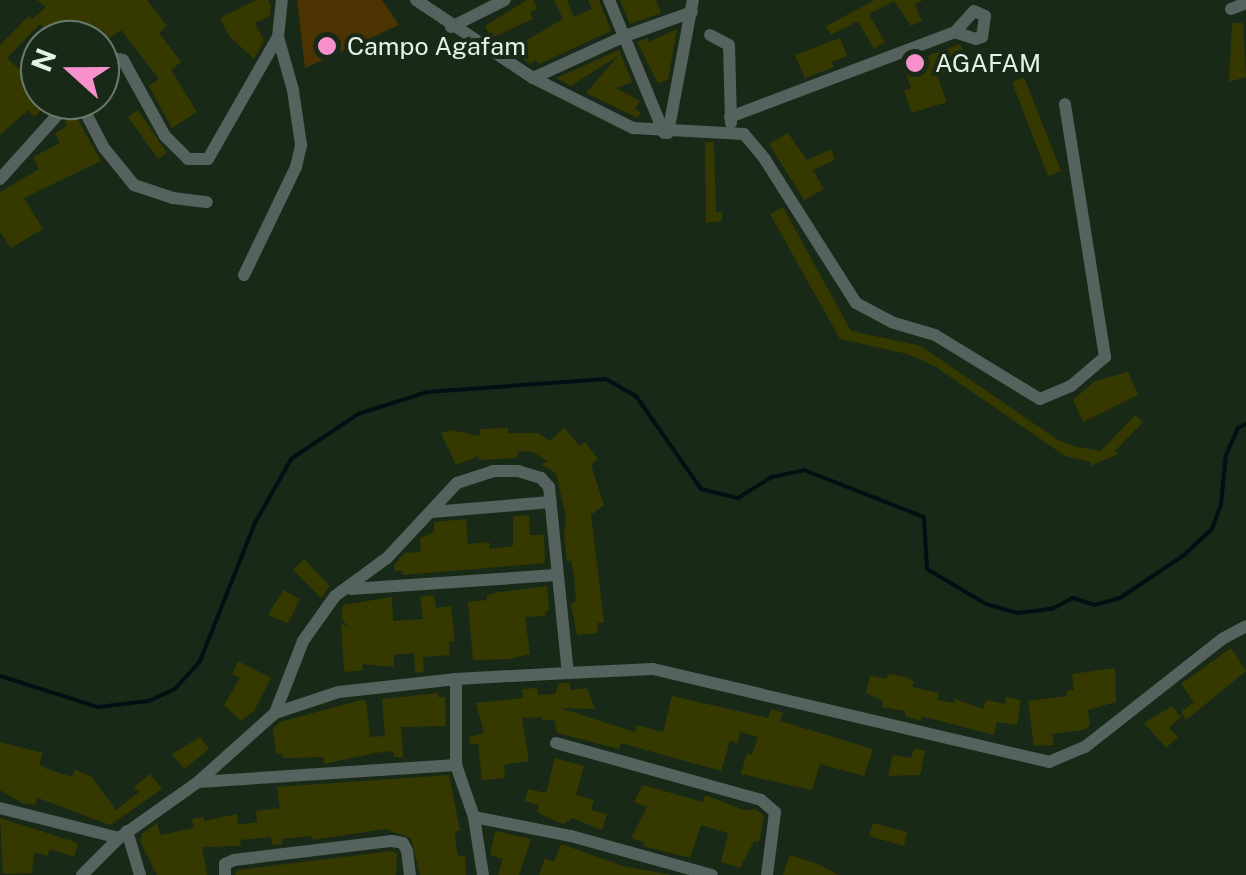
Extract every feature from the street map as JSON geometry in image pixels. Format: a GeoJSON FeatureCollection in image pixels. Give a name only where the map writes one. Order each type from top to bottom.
{"type":"FeatureCollection","features":[{"type":"Feature","properties":{"kind":"street"},"geometry":{"type":"LineString","coordinates":[[120,60],[165,136],[188,160],[208,158],[232,123],[278,37],[282,0]]}},
{"type":"Feature","properties":{"kind":"street"},"geometry":{"type":"LineString","coordinates":[[416,0],[451,28],[534,78],[633,128],[666,133],[730,124],[954,32]]}},
{"type":"Feature","properties":{"kind":"street"},"geometry":{"type":"LineString","coordinates":[[451,28],[506,0]]}},
{"type":"Feature","properties":{"kind":"street"},"geometry":{"type":"LineString","coordinates":[[610,0],[666,133]]}},
{"type":"Feature","properties":{"kind":"street"},"geometry":{"type":"LineString","coordinates":[[1231,8],[1246,3]]}},
{"type":"Feature","properties":{"kind":"street"},"geometry":{"type":"LineString","coordinates":[[534,78],[692,6]]}},
{"type":"Feature","properties":{"kind":"street"},"geometry":{"type":"LineString","coordinates":[[666,133],[692,6]]}},
{"type":"Feature","properties":{"kind":"street"},"geometry":{"type":"LineString","coordinates":[[710,34],[729,44],[730,124]]}},
{"type":"Feature","properties":{"kind":"street"},"geometry":{"type":"LineString","coordinates":[[244,275],[296,167],[300,145],[293,90],[278,37]]}},
{"type":"Feature","properties":{"kind":"street"},"geometry":{"type":"LineString","coordinates":[[730,124],[752,140],[856,303],[891,322],[935,335],[1040,399],[1070,386],[1104,357],[1065,104]]}},
{"type":"Feature","properties":{"kind":"street"},"geometry":{"type":"LineString","coordinates":[[0,180],[53,120]]}},
{"type":"Feature","properties":{"kind":"street"},"geometry":{"type":"LineString","coordinates":[[89,120],[104,148],[134,184],[174,198],[207,202]]}},
{"type":"Feature","properties":{"kind":"street"},"geometry":{"type":"LineString","coordinates":[[275,713],[303,641],[327,605],[432,512],[457,484],[493,471],[541,478],[549,487],[568,673]]}},
{"type":"Feature","properties":{"kind":"street"},"geometry":{"type":"LineString","coordinates":[[432,512],[551,502]]}},
{"type":"Feature","properties":{"kind":"street"},"geometry":{"type":"LineString","coordinates":[[348,589],[556,575]]}},
{"type":"Feature","properties":{"kind":"street"},"geometry":{"type":"LineString","coordinates":[[82,875],[123,835],[198,782],[275,713],[340,692],[456,679],[653,669],[1048,762],[1085,748],[1222,639],[1246,626]]}},
{"type":"Feature","properties":{"kind":"street"},"geometry":{"type":"LineString","coordinates":[[456,679],[456,765],[474,817],[483,875]]}},
{"type":"Feature","properties":{"kind":"street"},"geometry":{"type":"LineString","coordinates":[[556,743],[761,800],[775,812],[767,875]]}},
{"type":"Feature","properties":{"kind":"street"},"geometry":{"type":"LineString","coordinates":[[198,782],[456,765]]}},
{"type":"Feature","properties":{"kind":"street"},"geometry":{"type":"LineString","coordinates":[[0,808],[123,835]]}},
{"type":"Feature","properties":{"kind":"street"},"geometry":{"type":"LineString","coordinates":[[474,817],[571,836],[712,875]]}},
{"type":"Feature","properties":{"kind":"street"},"geometry":{"type":"LineString","coordinates":[[123,835],[140,875]]}},
{"type":"Feature","properties":{"kind":"street"},"geometry":{"type":"LineString","coordinates":[[225,875],[225,864],[234,860],[392,842],[402,843],[407,851],[410,875]]}},
{"type":"Feature","properties":{"kind":"shaded area","name":"Campo Agafam"},"geometry":{"type":"Polygon","coordinates":[[[297,0],[382,0],[399,25],[305,68],[297,0]]]}},
{"type":"Feature","properties":{"kind":"building"},"geometry":{"type":"Polygon","coordinates":[[[37,0],[147,0],[167,26],[159,33],[181,62],[171,70],[197,112],[172,128],[149,86],[159,79],[120,31],[120,20],[25,20],[46,7],[37,0]]]}},
{"type":"Feature","properties":{"kind":"building"},"geometry":{"type":"Polygon","coordinates":[[[256,0],[268,0],[271,7],[270,16],[255,23],[264,41],[254,59],[229,36],[220,18],[256,0]]]}},
{"type":"Feature","properties":{"kind":"building"},"geometry":{"type":"Polygon","coordinates":[[[533,0],[537,9],[530,12],[533,19],[491,38],[485,26],[533,0]]]}},
{"type":"Feature","properties":{"kind":"building"},"geometry":{"type":"Polygon","coordinates":[[[554,0],[567,0],[574,17],[592,9],[588,0],[599,0],[611,31],[539,64],[536,60],[530,64],[510,50],[563,19],[554,0]]]}},
{"type":"Feature","properties":{"kind":"building"},"geometry":{"type":"Polygon","coordinates":[[[620,0],[656,0],[661,13],[630,24],[620,0]]]}},
{"type":"Feature","properties":{"kind":"building"},"geometry":{"type":"Polygon","coordinates":[[[875,0],[923,0],[915,4],[922,21],[911,26],[894,1],[869,14],[885,42],[874,49],[858,21],[831,35],[826,26],[875,0]]]}},
{"type":"Feature","properties":{"kind":"building"},"geometry":{"type":"Polygon","coordinates":[[[1232,23],[1243,23],[1246,77],[1229,82],[1232,23]]]}},
{"type":"Feature","properties":{"kind":"building"},"geometry":{"type":"Polygon","coordinates":[[[20,25],[20,45],[7,58],[20,70],[20,117],[0,135],[0,45],[20,25]]]}},
{"type":"Feature","properties":{"kind":"building"},"geometry":{"type":"Polygon","coordinates":[[[677,29],[668,80],[658,83],[637,42],[648,38],[649,42],[677,29]]]}},
{"type":"Feature","properties":{"kind":"building"},"geometry":{"type":"Polygon","coordinates":[[[840,38],[847,56],[832,62],[834,67],[805,78],[795,55],[840,38]]]}},
{"type":"Feature","properties":{"kind":"building"},"geometry":{"type":"Polygon","coordinates":[[[960,44],[968,61],[937,76],[947,102],[912,113],[904,91],[911,88],[903,65],[960,44]]]}},
{"type":"Feature","properties":{"kind":"building"},"geometry":{"type":"Polygon","coordinates":[[[619,50],[632,82],[616,88],[640,101],[635,109],[641,112],[638,118],[586,93],[618,56],[571,86],[556,78],[619,50]]]}},
{"type":"Feature","properties":{"kind":"building"},"geometry":{"type":"Polygon","coordinates":[[[1024,77],[1061,171],[1048,176],[1012,82],[1024,77]]]}},
{"type":"Feature","properties":{"kind":"building"},"geometry":{"type":"Polygon","coordinates":[[[138,110],[167,153],[158,159],[128,117],[138,110]]]}},
{"type":"Feature","properties":{"kind":"building"},"geometry":{"type":"Polygon","coordinates":[[[78,120],[101,161],[24,198],[43,229],[11,248],[0,232],[0,192],[39,169],[33,157],[60,143],[55,133],[67,126],[65,121],[78,120]]]}},
{"type":"Feature","properties":{"kind":"building"},"geometry":{"type":"Polygon","coordinates":[[[788,133],[807,160],[831,149],[835,160],[813,170],[824,189],[804,200],[769,144],[788,133]]]}},
{"type":"Feature","properties":{"kind":"building"},"geometry":{"type":"Polygon","coordinates":[[[705,142],[714,142],[716,212],[722,212],[722,221],[706,223],[705,142]]]}},
{"type":"Feature","properties":{"kind":"building"},"geometry":{"type":"Polygon","coordinates":[[[783,207],[851,331],[921,346],[1058,440],[1077,447],[1101,451],[1135,415],[1143,422],[1114,452],[1120,453],[1090,466],[1091,462],[1065,456],[936,367],[908,354],[840,339],[770,214],[783,207]]]}},
{"type":"Feature","properties":{"kind":"building"},"geometry":{"type":"Polygon","coordinates":[[[1128,372],[1138,395],[1083,422],[1073,400],[1095,381],[1128,372]]]}},
{"type":"Feature","properties":{"kind":"building"},"geometry":{"type":"Polygon","coordinates":[[[508,428],[508,433],[538,433],[550,441],[564,428],[580,446],[585,442],[598,459],[591,465],[604,505],[591,515],[604,623],[597,623],[598,633],[577,635],[571,605],[576,601],[574,575],[571,561],[567,561],[564,535],[566,517],[556,473],[542,465],[547,461],[533,452],[518,451],[517,458],[479,460],[479,456],[456,465],[441,433],[451,430],[479,436],[481,429],[508,428]]]}},
{"type":"Feature","properties":{"kind":"building"},"geometry":{"type":"Polygon","coordinates":[[[529,515],[530,535],[544,535],[545,563],[403,575],[402,571],[395,571],[394,565],[405,553],[421,552],[420,538],[434,532],[434,522],[466,519],[468,544],[489,542],[490,549],[513,546],[513,516],[529,515]]]}},
{"type":"Feature","properties":{"kind":"building"},"geometry":{"type":"Polygon","coordinates":[[[304,559],[330,586],[321,598],[293,570],[304,559]]]}},
{"type":"Feature","properties":{"kind":"building"},"geometry":{"type":"Polygon","coordinates":[[[547,586],[549,610],[545,616],[525,617],[530,654],[473,660],[468,602],[487,600],[487,595],[500,592],[547,586]]]}},
{"type":"Feature","properties":{"kind":"building"},"geometry":{"type":"Polygon","coordinates":[[[283,590],[300,599],[288,623],[268,615],[283,590]]]}},
{"type":"Feature","properties":{"kind":"building"},"geometry":{"type":"Polygon","coordinates":[[[434,595],[436,608],[451,606],[455,641],[449,642],[450,655],[423,657],[424,672],[415,673],[414,653],[394,655],[394,667],[362,664],[363,670],[344,672],[341,624],[350,628],[341,619],[343,605],[392,597],[393,621],[423,619],[420,597],[434,595]]]}},
{"type":"Feature","properties":{"kind":"building"},"geometry":{"type":"Polygon","coordinates":[[[1231,648],[1246,671],[1186,720],[1181,712],[1194,702],[1181,684],[1231,648]]]}},
{"type":"Feature","properties":{"kind":"building"},"geometry":{"type":"Polygon","coordinates":[[[238,661],[271,678],[254,711],[241,721],[224,705],[240,678],[232,674],[238,661]]]}},
{"type":"Feature","properties":{"kind":"building"},"geometry":{"type":"Polygon","coordinates":[[[1115,668],[1116,702],[1088,710],[1090,725],[1083,730],[1052,734],[1054,745],[1034,746],[1028,701],[1067,696],[1066,691],[1074,690],[1072,674],[1115,668]]]}},
{"type":"Feature","properties":{"kind":"building"},"geometry":{"type":"Polygon","coordinates":[[[888,674],[906,677],[914,682],[912,687],[939,693],[937,700],[954,703],[955,699],[983,709],[986,700],[1005,704],[1006,697],[1021,700],[1017,725],[997,722],[994,735],[921,716],[921,721],[905,716],[905,711],[882,707],[883,701],[866,693],[870,676],[887,679],[888,674]]]}},
{"type":"Feature","properties":{"kind":"building"},"geometry":{"type":"Polygon","coordinates":[[[559,683],[570,683],[570,690],[587,688],[595,709],[560,708],[635,732],[637,725],[663,732],[672,696],[768,718],[771,709],[783,713],[780,721],[873,749],[864,776],[820,764],[812,790],[741,774],[747,753],[752,755],[758,737],[740,732],[737,743],[730,741],[721,771],[621,743],[619,749],[557,733],[554,719],[522,718],[529,761],[504,765],[505,778],[482,780],[478,743],[471,745],[469,737],[484,733],[476,703],[523,698],[522,689],[537,688],[538,695],[555,694],[559,683]]]}},
{"type":"Feature","properties":{"kind":"building"},"geometry":{"type":"Polygon","coordinates":[[[438,693],[438,697],[445,697],[446,726],[401,727],[403,757],[394,757],[393,751],[324,764],[324,757],[283,758],[282,753],[276,754],[273,728],[280,722],[361,700],[366,701],[370,737],[385,736],[382,699],[438,693]]]}},
{"type":"Feature","properties":{"kind":"building"},"geometry":{"type":"Polygon","coordinates":[[[1172,706],[1181,717],[1169,728],[1178,737],[1166,748],[1144,723],[1172,706]]]}},
{"type":"Feature","properties":{"kind":"building"},"geometry":{"type":"Polygon","coordinates":[[[200,737],[209,749],[184,769],[172,754],[200,737]]]}},
{"type":"Feature","properties":{"kind":"building"},"geometry":{"type":"Polygon","coordinates":[[[0,742],[43,753],[39,764],[47,769],[72,777],[75,770],[91,776],[116,810],[139,792],[134,787],[150,774],[162,789],[110,825],[38,798],[35,805],[22,803],[0,790],[0,742]]]}},
{"type":"Feature","properties":{"kind":"building"},"geometry":{"type":"Polygon","coordinates":[[[914,748],[925,751],[920,775],[888,776],[893,755],[911,758],[914,748]]]}},
{"type":"Feature","properties":{"kind":"building"},"geometry":{"type":"Polygon","coordinates":[[[555,758],[584,766],[576,795],[594,800],[591,810],[607,814],[602,830],[572,818],[564,824],[555,821],[537,812],[539,805],[525,801],[528,789],[546,793],[555,758]]]}},
{"type":"Feature","properties":{"kind":"building"},"geometry":{"type":"Polygon","coordinates":[[[449,775],[460,831],[455,831],[456,846],[458,856],[465,856],[466,875],[420,875],[411,838],[385,829],[313,840],[312,836],[282,839],[282,844],[272,845],[271,837],[240,840],[241,846],[202,847],[207,875],[157,875],[140,841],[142,834],[157,823],[160,835],[194,828],[192,819],[204,817],[204,821],[237,814],[238,825],[257,822],[256,811],[280,808],[277,787],[449,775]]]}},
{"type":"Feature","properties":{"kind":"building"},"geometry":{"type":"Polygon","coordinates":[[[643,785],[703,802],[705,795],[744,810],[756,809],[764,816],[759,842],[754,841],[740,868],[721,862],[728,833],[701,825],[690,858],[643,846],[644,842],[631,838],[647,807],[634,802],[643,785]]]}},
{"type":"Feature","properties":{"kind":"building"},"geometry":{"type":"Polygon","coordinates":[[[0,818],[78,843],[74,857],[50,849],[47,856],[34,852],[32,873],[3,874],[0,818]]]}},
{"type":"Feature","properties":{"kind":"building"},"geometry":{"type":"Polygon","coordinates":[[[873,823],[907,832],[904,846],[869,836],[873,823]]]}},
{"type":"Feature","properties":{"kind":"building"},"geometry":{"type":"Polygon","coordinates":[[[495,831],[531,839],[519,875],[498,875],[503,859],[490,855],[495,831]]]}},
{"type":"Feature","properties":{"kind":"building"},"geometry":{"type":"Polygon","coordinates":[[[561,844],[623,866],[672,875],[539,875],[545,858],[554,862],[561,844]]]}},
{"type":"Feature","properties":{"kind":"building"},"geometry":{"type":"Polygon","coordinates":[[[392,851],[397,854],[396,875],[235,875],[237,870],[392,851]]]}},
{"type":"Feature","properties":{"kind":"building"},"geometry":{"type":"Polygon","coordinates":[[[790,855],[818,864],[839,875],[783,875],[790,855]]]}},
{"type":"Feature","properties":{"kind":"waterway"},"geometry":{"type":"LineString","coordinates":[[0,676],[98,707],[149,701],[175,689],[200,661],[255,523],[291,459],[358,414],[427,392],[606,379],[636,396],[701,489],[738,498],[772,477],[804,470],[924,517],[927,569],[986,604],[1018,613],[1052,609],[1073,598],[1094,605],[1120,598],[1184,555],[1212,529],[1221,504],[1226,455],[1238,428],[1246,424]]}},
{"type":"Feature","properties":{"kind":"place","name":"Campo Agafam"},"geometry":{"type":"Point","coordinates":[327,46]}},
{"type":"Feature","properties":{"kind":"place","name":"AGAFAM"},"geometry":{"type":"Point","coordinates":[915,63]}}]}
